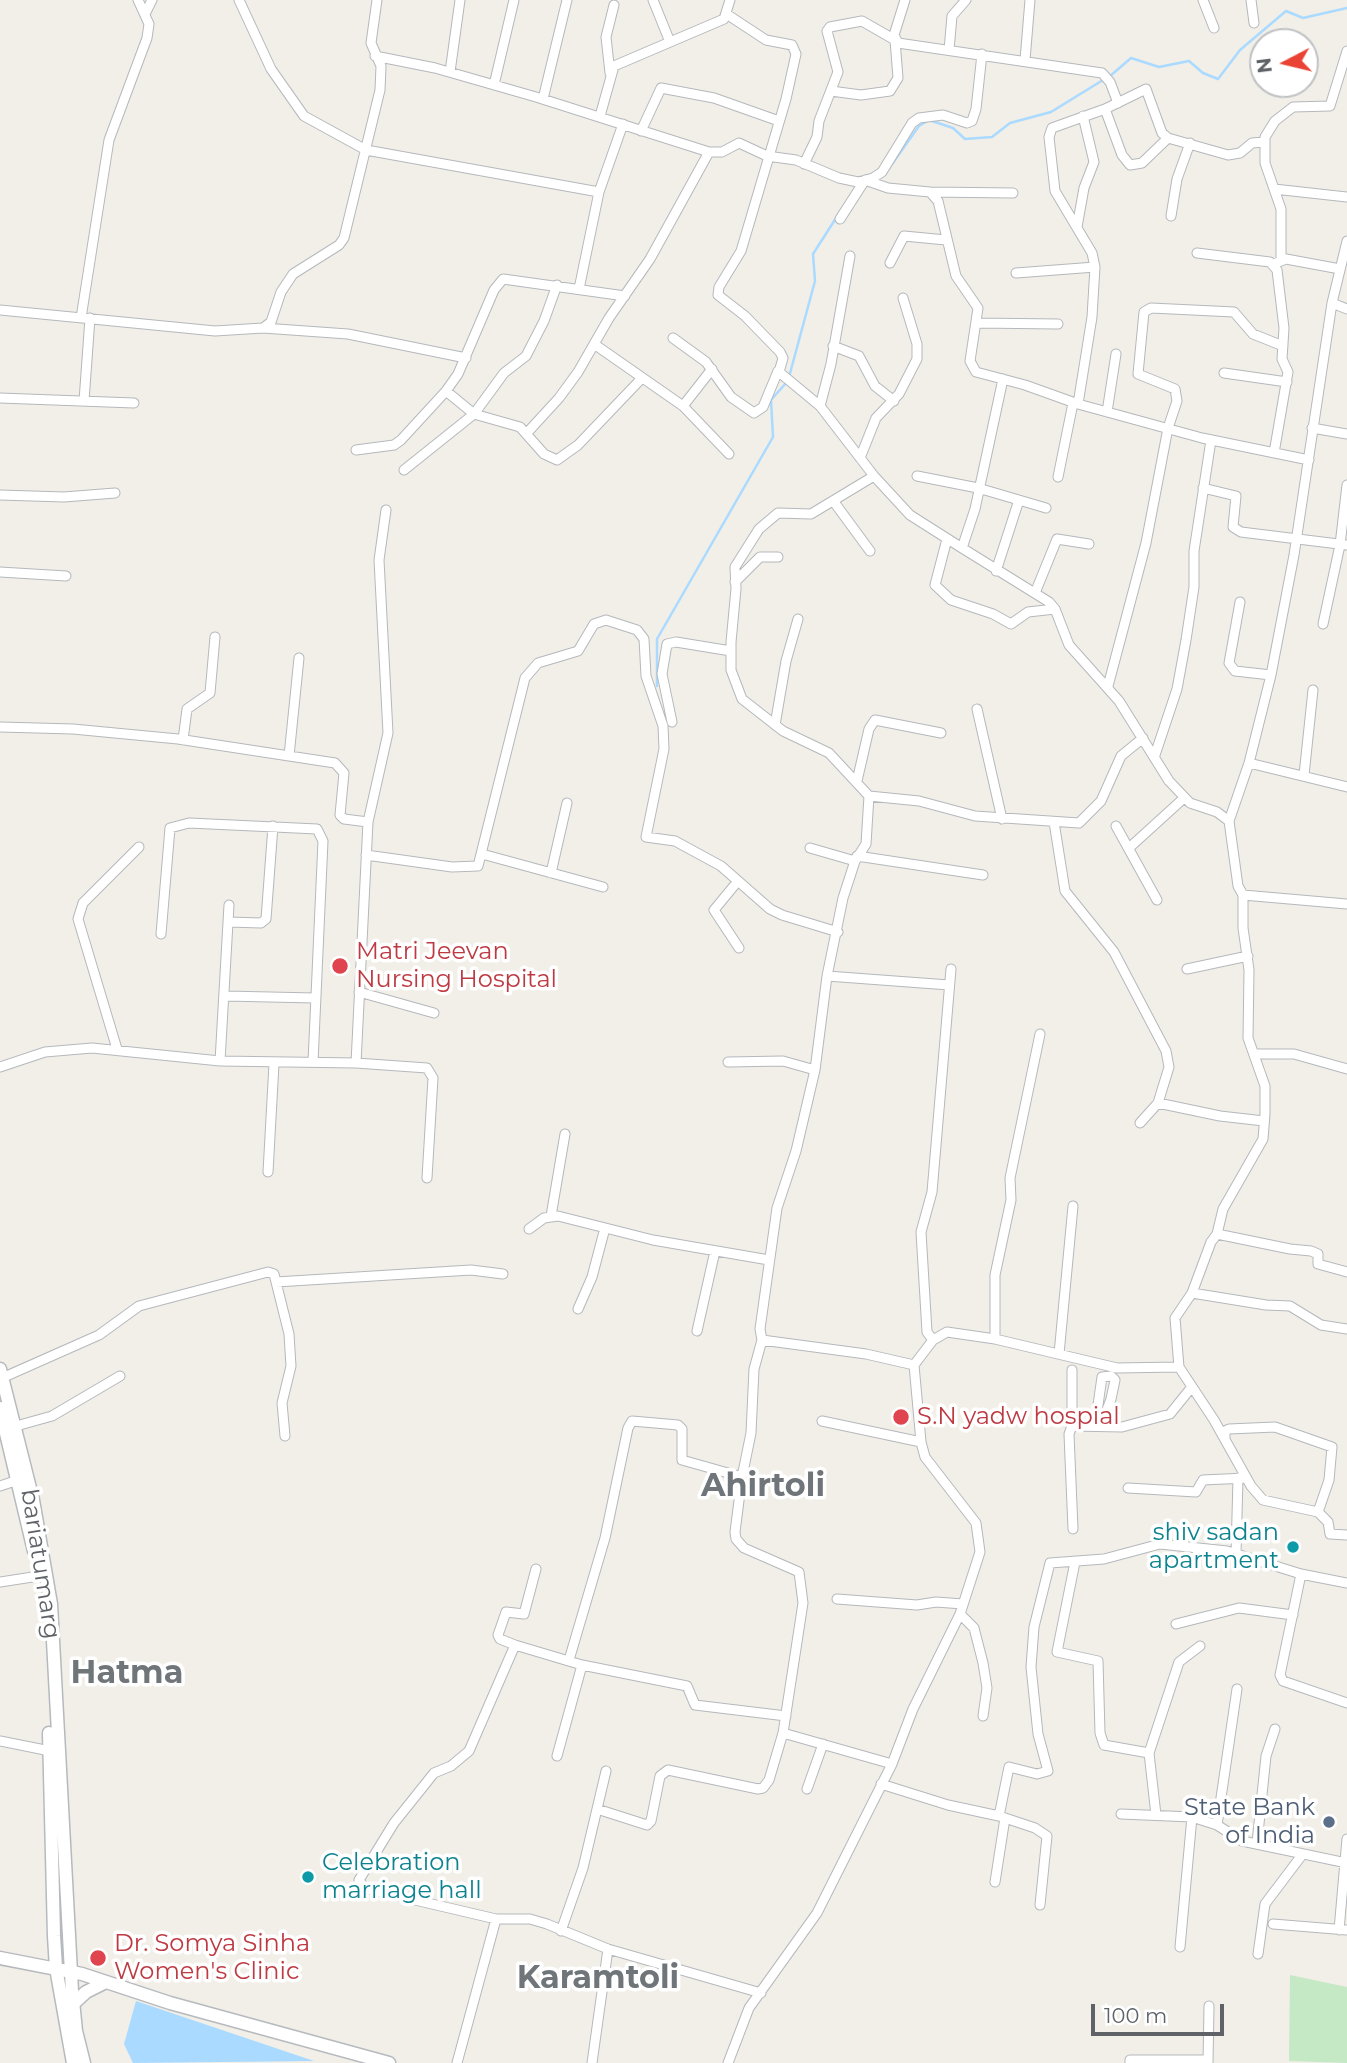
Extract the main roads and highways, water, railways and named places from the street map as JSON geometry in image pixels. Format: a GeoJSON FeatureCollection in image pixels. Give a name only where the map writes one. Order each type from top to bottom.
{"type":"FeatureCollection","features":[{"type":"Feature","properties":{"kind":"main road","name":"bariatumarg"},"geometry":{"type":"LineString","coordinates":[[1,1374],[18,1480],[45,1605],[56,1968],[73,2063]]}},
{"type":"Feature","properties":{"kind":"main road","name":"bariatumarg"},"geometry":{"type":"LineString","coordinates":[[0,1408],[10,1428],[33,1500],[51,1604],[70,1971],[84,2063]]}},
{"type":"Feature","properties":{"kind":"main road"},"geometry":{"type":"LineString","coordinates":[[0,1958],[70,1971],[170,2003],[389,2063]]}},
{"type":"Feature","properties":{"kind":"main road"},"geometry":{"type":"LineString","coordinates":[[73,2004],[86,1992],[106,1982]]}},
{"type":"Feature","properties":{"kind":"water"},"geometry":{"type":"Polygon","coordinates":[[[136,2001],[314,2061],[133,2063],[124,2044],[136,2001]]]}},
{"type":"Feature","properties":{"kind":"waterway"},"geometry":{"type":"LineString","coordinates":[[1109,77],[1131,58],[1159,67],[1189,61],[1203,73],[1218,79],[1240,50],[1286,11],[1303,18],[1347,8]]}},
{"type":"Feature","properties":{"kind":"waterway"},"geometry":{"type":"LineString","coordinates":[[885,174],[919,126],[929,120],[953,128],[965,139],[992,137],[1010,123],[1051,112],[1103,80]]}},
{"type":"Feature","properties":{"kind":"waterway"},"geometry":{"type":"LineString","coordinates":[[789,377],[815,281],[813,254],[845,204]]}},
{"type":"Feature","properties":{"kind":"waterway"},"geometry":{"type":"LineString","coordinates":[[657,686],[657,639],[773,437],[771,400],[786,383]]}},
{"type":"Feature","properties":{"kind":"place","name":"Matri Jeevan Nursing Hospital"},"geometry":{"type":"Point","coordinates":[340,966]}},
{"type":"Feature","properties":{"kind":"place","name":"S.N yadw hospial"},"geometry":{"type":"Point","coordinates":[901,1417]}},
{"type":"Feature","properties":{"kind":"place","name":"shiv sadan apartment"},"geometry":{"type":"Point","coordinates":[1293,1547]}},
{"type":"Feature","properties":{"kind":"place","name":"State Bank of India"},"geometry":{"type":"Point","coordinates":[1329,1822]}},
{"type":"Feature","properties":{"kind":"place","name":"Celebration marriage hall"},"geometry":{"type":"Point","coordinates":[308,1877]}},
{"type":"Feature","properties":{"kind":"place","name":"Dr. Somya Sinha Women's Clinic"},"geometry":{"type":"Point","coordinates":[98,1958]}},
{"type":"Feature","properties":{"kind":"district","name":"Ahirtoli"},"geometry":{"type":"Point","coordinates":[763,1487]}},
{"type":"Feature","properties":{"kind":"district","name":"Hatma"},"geometry":{"type":"Point","coordinates":[127,1674]}},
{"type":"Feature","properties":{"kind":"district","name":"Karamtoli"},"geometry":{"type":"Point","coordinates":[598,1979]}}]}
